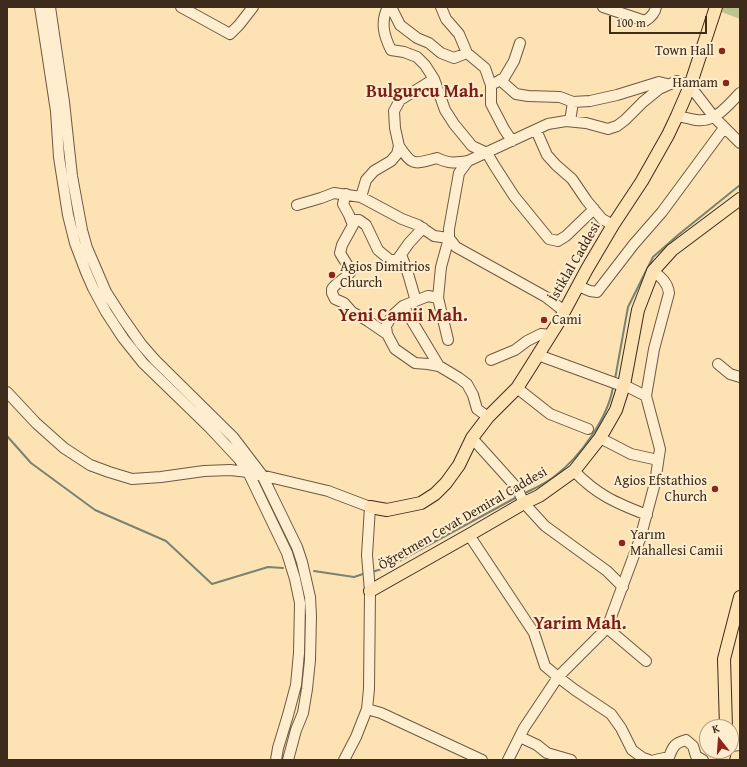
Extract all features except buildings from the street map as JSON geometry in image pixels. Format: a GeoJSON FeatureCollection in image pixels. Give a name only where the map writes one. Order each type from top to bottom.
{"type":"FeatureCollection","features":[{"type":"Feature","properties":{"kind":"main road","name":"İstiklal Caddesi"},"geometry":{"type":"LineString","coordinates":[[370,507],[387,510],[421,503],[435,494],[446,483],[459,465],[472,438],[488,417],[517,388],[550,335],[613,225],[642,181],[678,116],[690,86],[716,7]]}},
{"type":"Feature","properties":{"kind":"main road","name":"Öğretmen Cevat Demiral Caddesi"},"geometry":{"type":"LineString","coordinates":[[370,586],[469,535],[539,496],[574,471],[600,438],[616,410],[619,384],[638,310],[653,271],[672,250],[740,199]]}},
{"type":"Feature","properties":{"kind":"main road"},"geometry":{"type":"LineString","coordinates":[[726,719],[724,659],[740,597]]}},
{"type":"Feature","properties":{"kind":"street"},"geometry":{"type":"LineString","coordinates":[[40,7],[56,111],[60,157],[70,229],[88,277],[106,312],[123,338],[144,363],[239,458],[248,472],[287,553],[300,603],[299,653],[296,685],[276,760]]}},
{"type":"Feature","properties":{"kind":"street"},"geometry":{"type":"LineString","coordinates":[[50,7],[63,95],[72,176],[82,230],[87,248],[106,292],[141,344],[155,360],[233,437],[262,475],[297,547],[302,562],[310,597],[310,660],[303,713],[288,760]]}},
{"type":"Feature","properties":{"kind":"street"},"geometry":{"type":"LineString","coordinates":[[181,7],[230,34],[253,7]]}},
{"type":"Feature","properties":{"kind":"street"},"geometry":{"type":"LineString","coordinates":[[467,54],[454,58],[441,53],[429,43],[417,38],[400,25],[390,7],[384,13],[383,26],[385,39],[391,50],[404,52],[417,57],[426,65],[434,79],[445,110],[454,124],[472,146],[487,153],[514,196],[549,240],[558,241],[562,239],[594,209]]}},
{"type":"Feature","properties":{"kind":"street"},"geometry":{"type":"LineString","coordinates":[[441,7],[446,19],[459,34],[467,54],[485,68],[491,85],[491,104],[512,141]]}},
{"type":"Feature","properties":{"kind":"street"},"geometry":{"type":"LineString","coordinates":[[603,7],[645,20],[650,18],[656,7]]}},
{"type":"Feature","properties":{"kind":"street"},"geometry":{"type":"LineString","coordinates":[[491,85],[504,78],[514,61],[520,43]]}},
{"type":"Feature","properties":{"kind":"street"},"geometry":{"type":"LineString","coordinates":[[434,79],[400,100],[394,111],[395,128],[399,146],[408,159],[415,163],[437,158],[444,162],[455,163],[468,161],[548,124],[570,121],[608,129],[617,126],[625,120],[659,88],[677,81],[690,86],[714,117],[740,143]]}},
{"type":"Feature","properties":{"kind":"street"},"geometry":{"type":"LineString","coordinates":[[500,80],[516,94],[560,97],[573,102],[590,101],[617,95],[659,82],[669,84]]}},
{"type":"Feature","properties":{"kind":"street"},"geometry":{"type":"LineString","coordinates":[[678,116],[697,120],[705,120],[714,117],[740,93]]}},
{"type":"Feature","properties":{"kind":"street"},"geometry":{"type":"LineString","coordinates":[[570,121],[573,102]]}},
{"type":"Feature","properties":{"kind":"street"},"geometry":{"type":"LineString","coordinates":[[578,286],[597,292],[634,244],[662,212],[724,128]]}},
{"type":"Feature","properties":{"kind":"street"},"geometry":{"type":"LineString","coordinates":[[536,130],[547,154],[572,180],[602,219],[613,225]]}},
{"type":"Feature","properties":{"kind":"street"},"geometry":{"type":"LineString","coordinates":[[361,197],[366,180],[374,171],[391,160],[397,154],[399,146]]}},
{"type":"Feature","properties":{"kind":"street"},"geometry":{"type":"LineString","coordinates":[[448,340],[438,298],[440,267],[449,238],[449,229],[460,173],[468,161]]}},
{"type":"Feature","properties":{"kind":"street"},"geometry":{"type":"LineString","coordinates":[[297,205],[334,193],[361,197],[402,219],[418,225],[434,236],[449,238],[456,247],[546,297],[564,311]]}},
{"type":"Feature","properties":{"kind":"street"},"geometry":{"type":"LineString","coordinates":[[346,194],[343,204],[352,220],[353,225],[342,245],[340,253],[351,271],[347,277],[336,284],[332,289],[332,292],[335,299],[344,304],[352,312],[387,334]]}},
{"type":"Feature","properties":{"kind":"street"},"geometry":{"type":"LineString","coordinates":[[352,220],[359,220],[366,225],[378,250],[390,260],[397,260],[409,243],[423,228]]}},
{"type":"Feature","properties":{"kind":"street"},"geometry":{"type":"LineString","coordinates":[[401,254],[407,268],[416,301]]}},
{"type":"Feature","properties":{"kind":"street"},"geometry":{"type":"LineString","coordinates":[[508,760],[524,728],[558,677],[607,628],[640,540],[655,483],[660,449],[646,396],[654,349],[669,294],[665,281],[653,271]]}},
{"type":"Feature","properties":{"kind":"street"},"geometry":{"type":"LineString","coordinates":[[438,298],[428,296],[403,306],[392,316],[386,326],[387,334],[395,350],[415,363],[439,366],[468,384],[477,409],[488,417]]}},
{"type":"Feature","properties":{"kind":"street"},"geometry":{"type":"LineString","coordinates":[[403,306],[439,366]]}},
{"type":"Feature","properties":{"kind":"street"},"geometry":{"type":"LineString","coordinates":[[491,360],[515,350],[540,334],[550,335]]}},
{"type":"Feature","properties":{"kind":"street"},"geometry":{"type":"LineString","coordinates":[[538,355],[619,384],[646,396]]}},
{"type":"Feature","properties":{"kind":"street"},"geometry":{"type":"LineString","coordinates":[[718,364],[730,374],[740,377]]}},
{"type":"Feature","properties":{"kind":"street"},"geometry":{"type":"LineString","coordinates":[[517,388],[550,414],[588,429]]}},
{"type":"Feature","properties":{"kind":"street"},"geometry":{"type":"LineString","coordinates":[[7,392],[36,423],[64,448],[90,465],[109,472],[132,479],[161,477],[204,471],[230,470],[248,472],[328,492],[370,507],[366,555],[370,586],[369,689],[367,709],[356,737],[344,760]]}},
{"type":"Feature","properties":{"kind":"street"},"geometry":{"type":"LineString","coordinates":[[472,438],[517,488],[524,504],[545,526],[607,571],[623,587]]}},
{"type":"Feature","properties":{"kind":"street"},"geometry":{"type":"LineString","coordinates":[[600,438],[631,454],[658,460]]}},
{"type":"Feature","properties":{"kind":"street"},"geometry":{"type":"LineString","coordinates":[[574,471],[592,488],[608,498],[647,515]]}},
{"type":"Feature","properties":{"kind":"street"},"geometry":{"type":"LineString","coordinates":[[469,535],[534,633],[545,666],[575,690],[611,714],[621,728],[632,750],[643,758],[649,760],[669,756],[673,747],[686,740],[693,746],[696,756],[703,760]]}},
{"type":"Feature","properties":{"kind":"street"},"geometry":{"type":"LineString","coordinates":[[607,628],[646,661]]}},
{"type":"Feature","properties":{"kind":"street"},"geometry":{"type":"LineString","coordinates":[[367,709],[381,713],[482,760]]}},
{"type":"Feature","properties":{"kind":"street"},"geometry":{"type":"LineString","coordinates":[[520,737],[537,745],[547,753],[571,760]]}},
{"type":"Feature","properties":{"kind":"green space"},"geometry":{"type":"Polygon","coordinates":[[[720,7],[740,7],[740,19],[719,11],[720,7]]]}},
{"type":"Feature","properties":{"kind":"waterway"},"geometry":{"type":"LineString","coordinates":[[615,379],[628,307],[653,257],[740,185]]}},
{"type":"Feature","properties":{"kind":"waterway"},"geometry":{"type":"LineString","coordinates":[[523,494],[552,479],[583,448],[599,424],[610,399],[613,387]]}},
{"type":"Feature","properties":{"kind":"waterway"},"geometry":{"type":"LineString","coordinates":[[7,436],[31,463],[95,510],[166,541],[212,584],[268,567],[283,568]]}},
{"type":"Feature","properties":{"kind":"waterway"},"geometry":{"type":"LineString","coordinates":[[372,572],[388,567],[517,497]]}},
{"type":"Feature","properties":{"kind":"waterway"},"geometry":{"type":"LineString","coordinates":[[314,571],[354,577],[366,573]]}},
{"type":"Feature","properties":{"kind":"place","name":"Town Hall"},"geometry":{"type":"Point","coordinates":[722,51]}},
{"type":"Feature","properties":{"kind":"place","name":"Hamam"},"geometry":{"type":"Point","coordinates":[726,83]}},
{"type":"Feature","properties":{"kind":"place","name":"Agios Dimitrios Church"},"geometry":{"type":"Point","coordinates":[332,275]}},
{"type":"Feature","properties":{"kind":"place","name":"Cami"},"geometry":{"type":"Point","coordinates":[544,320]}},
{"type":"Feature","properties":{"kind":"place","name":"Agios Efstathios Church"},"geometry":{"type":"Point","coordinates":[715,489]}},
{"type":"Feature","properties":{"kind":"place","name":"Yarım Mahallesi Camii"},"geometry":{"type":"Point","coordinates":[622,543]}},
{"type":"Feature","properties":{"kind":"district","name":"Bulgurcu Mah."},"geometry":{"type":"Point","coordinates":[425,92]}},
{"type":"Feature","properties":{"kind":"district","name":"Yeni Camii Mah."},"geometry":{"type":"Point","coordinates":[403,316]}},
{"type":"Feature","properties":{"kind":"district","name":"Yarim Mah."},"geometry":{"type":"Point","coordinates":[580,624]}}]}
